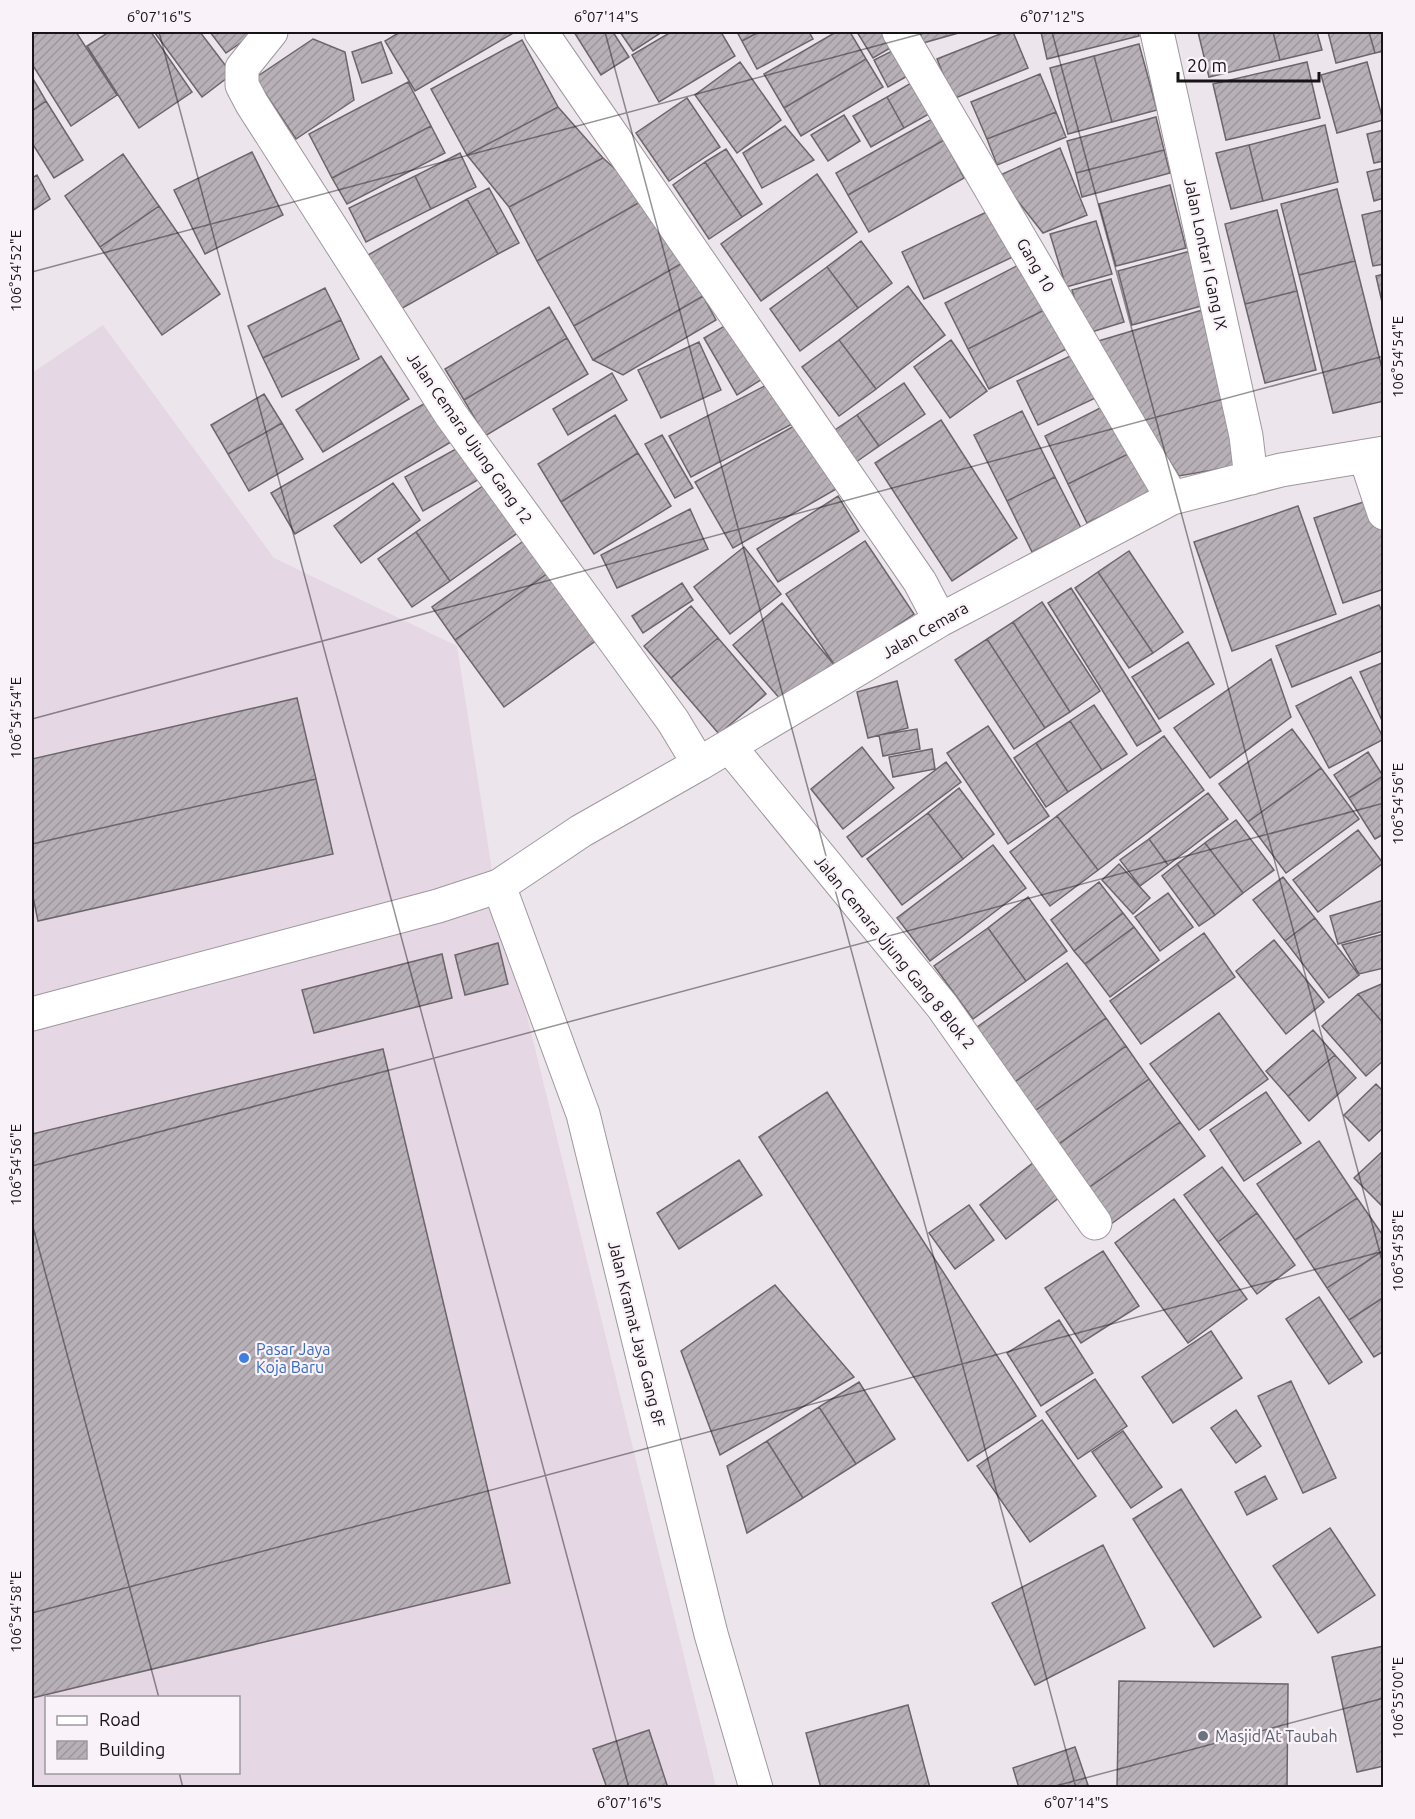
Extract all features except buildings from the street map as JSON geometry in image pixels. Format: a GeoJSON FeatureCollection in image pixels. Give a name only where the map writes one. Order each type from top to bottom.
{"type":"FeatureCollection","features":[{"type":"Feature","properties":{"kind":"street","name":"Jalan Cemara Ujung Gang 12"},"geometry":{"type":"LineString","coordinates":[[271,32],[242,69],[242,85],[252,104],[451,415],[673,721],[699,764]]}},
{"type":"Feature","properties":{"kind":"street"},"geometry":{"type":"LineString","coordinates":[[541,32],[920,582],[940,620]]}},
{"type":"Feature","properties":{"kind":"street","name":"Gang 10"},"geometry":{"type":"LineString","coordinates":[[899,32],[1172,498]]}},
{"type":"Feature","properties":{"kind":"street","name":"Jalan Lontar I Gang IX"},"geometry":{"type":"LineString","coordinates":[[1157,32],[1246,436],[1251,478]]}},
{"type":"Feature","properties":{"kind":"street"},"geometry":{"type":"LineString","coordinates":[[1374,455],[1383,513]]}},
{"type":"Feature","properties":{"kind":"street","name":"Jalan Cemara"},"geometry":{"type":"LineString","coordinates":[[32,1014],[438,906],[499,886],[581,831],[699,764],[940,620],[1172,498],[1281,470],[1374,455]]}},
{"type":"Feature","properties":{"kind":"street","name":"Jalan Cemara Ujung Gang 8 Blok 2"},"geometry":{"type":"LineString","coordinates":[[729,746],[942,1006],[1095,1223]]}},
{"type":"Feature","properties":{"kind":"street","name":"Jalan Kramat Jaya Gang 8F"},"geometry":{"type":"LineString","coordinates":[[499,886],[582,1114],[711,1634],[756,1788]]}},
{"type":"Feature","properties":{"kind":"shaded area"},"geometry":{"type":"Polygon","coordinates":[[[103,325],[274,558],[457,646],[493,877],[716,1787],[32,1788],[32,373],[103,325]]]}},
{"type":"Feature","properties":{"kind":"place","name":"Pasar Jaya Koja Baru"},"geometry":{"type":"Point","coordinates":[244,1358]}},
{"type":"Feature","properties":{"kind":"place","name":"Masjid At Taubah"},"geometry":{"type":"Point","coordinates":[1203,1736]}}]}
